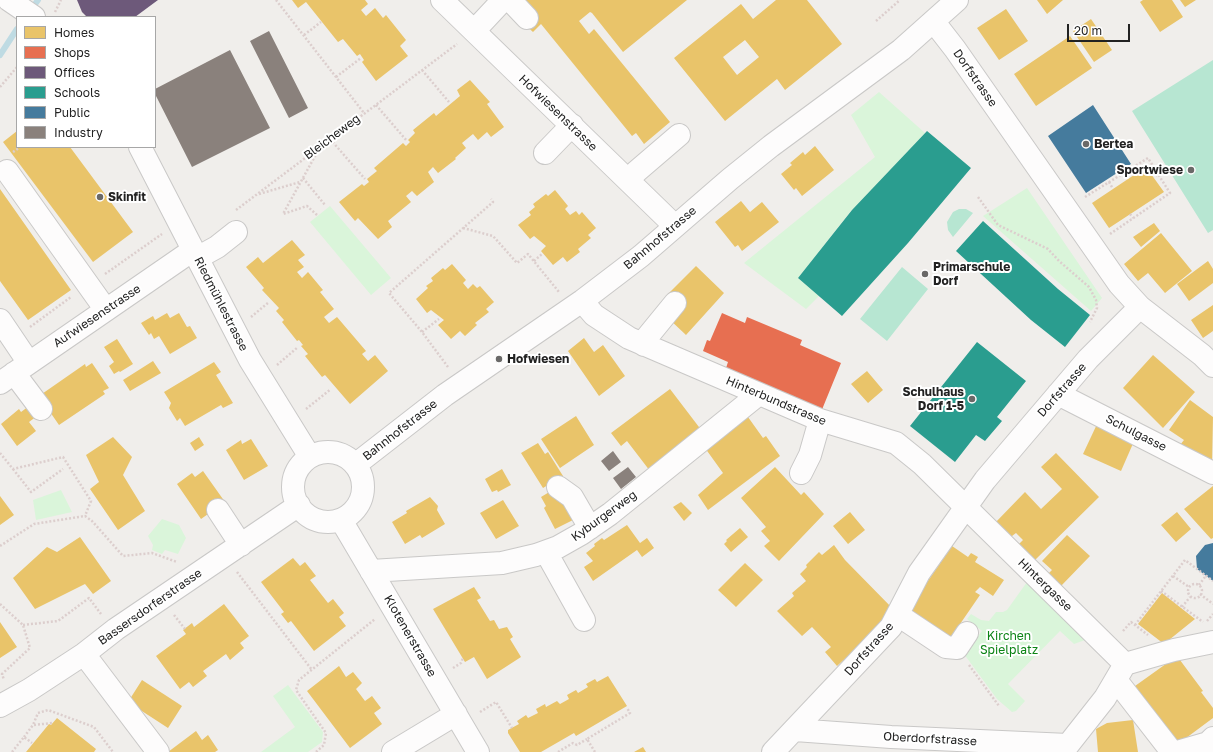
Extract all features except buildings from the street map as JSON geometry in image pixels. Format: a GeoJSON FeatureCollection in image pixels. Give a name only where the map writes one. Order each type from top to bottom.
{"type":"FeatureCollection","features":[{"type":"Feature","properties":{"kind":"street","name":"Hofwiesenstrasse"},"geometry":{"type":"LineString","coordinates":[[442,0],[675,226]]}},
{"type":"Feature","properties":{"kind":"street"},"geometry":{"type":"LineString","coordinates":[[474,31],[503,0]]}},
{"type":"Feature","properties":{"kind":"street"},"geometry":{"type":"LineString","coordinates":[[510,0],[527,18]]}},
{"type":"Feature","properties":{"kind":"street","name":"Bahnhofstrasse"},"geometry":{"type":"LineString","coordinates":[[355,465],[572,298],[641,256],[771,146],[894,55],[934,22],[957,0]]}},
{"type":"Feature","properties":{"kind":"street","name":"Dorfstrasse"},"geometry":{"type":"LineString","coordinates":[[773,752],[891,627],[919,573],[965,506],[1088,359],[1140,307],[1108,270],[955,49],[934,22]]}},
{"type":"Feature","properties":{"kind":"street"},"geometry":{"type":"LineString","coordinates":[[545,153],[572,126]]}},
{"type":"Feature","properties":{"kind":"street"},"geometry":{"type":"LineString","coordinates":[[628,180],[679,135]]}},
{"type":"Feature","properties":{"kind":"street","name":"Riedmühlestrasse"},"geometry":{"type":"LineString","coordinates":[[141,148],[250,360],[310,457]]}},
{"type":"Feature","properties":{"kind":"street"},"geometry":{"type":"LineString","coordinates":[[7,171],[106,310]]}},
{"type":"Feature","properties":{"kind":"street","name":"Aufwiesenstrasse"},"geometry":{"type":"LineString","coordinates":[[14,373],[106,310],[195,254],[217,247],[234,222]]}},
{"type":"Feature","properties":{"kind":"street","name":"Hinterbundstrasse"},"geometry":{"type":"LineString","coordinates":[[572,298],[594,315],[629,338],[644,345],[820,420],[896,443],[922,464],[965,506]]}},
{"type":"Feature","properties":{"kind":"street"},"geometry":{"type":"LineString","coordinates":[[644,345],[648,336],[675,303]]}},
{"type":"Feature","properties":{"kind":"street"},"geometry":{"type":"LineString","coordinates":[[1140,307],[1202,355],[1213,366]]}},
{"type":"Feature","properties":{"kind":"street"},"geometry":{"type":"LineString","coordinates":[[0,320],[14,373],[41,409]]}},
{"type":"Feature","properties":{"kind":"street","name":"Kyburgerweg"},"geometry":{"type":"LineString","coordinates":[[371,570],[486,565],[514,561],[546,552],[590,528],[759,394]]}},
{"type":"Feature","properties":{"kind":"street","name":"Schulgasse"},"geometry":{"type":"LineString","coordinates":[[1058,394],[1213,473]]}},
{"type":"Feature","properties":{"kind":"street"},"geometry":{"type":"LineString","coordinates":[[801,473],[810,455],[820,420]]}},
{"type":"Feature","properties":{"kind":"street"},"geometry":{"type":"LineString","coordinates":[[330,452],[348,458],[355,465],[361,474],[363,485],[362,496],[358,506],[350,514],[341,520],[329,522],[317,520],[307,514],[299,506],[294,495],[293,484],[296,474],[302,464],[310,457],[320,453],[330,452]]}},
{"type":"Feature","properties":{"kind":"street"},"geometry":{"type":"LineString","coordinates":[[558,487],[572,496],[590,528]]}},
{"type":"Feature","properties":{"kind":"street","name":"Bassersdorferstrasse"},"geometry":{"type":"LineString","coordinates":[[3,696],[29,690],[84,654],[116,629],[299,506]]}},
{"type":"Feature","properties":{"kind":"street","name":"Hintergasse"},"geometry":{"type":"LineString","coordinates":[[965,506],[1120,672],[1170,750]]}},
{"type":"Feature","properties":{"kind":"street"},"geometry":{"type":"LineString","coordinates":[[218,510],[241,545]]}},
{"type":"Feature","properties":{"kind":"street","name":"Klotenerstrasse"},"geometry":{"type":"LineString","coordinates":[[341,520],[478,752]]}},
{"type":"Feature","properties":{"kind":"street"},"geometry":{"type":"LineString","coordinates":[[546,552],[584,620]]}},
{"type":"Feature","properties":{"kind":"street"},"geometry":{"type":"LineString","coordinates":[[898,616],[946,647],[958,648],[967,633]]}},
{"type":"Feature","properties":{"kind":"street"},"geometry":{"type":"LineString","coordinates":[[1120,672],[1174,650],[1213,642]]}},
{"type":"Feature","properties":{"kind":"street"},"geometry":{"type":"LineString","coordinates":[[84,654],[158,752]]}},
{"type":"Feature","properties":{"kind":"street","name":"Oberdorfstrasse"},"geometry":{"type":"LineString","coordinates":[[794,730],[1064,749],[1095,711],[1120,672]]}},
{"type":"Feature","properties":{"kind":"street"},"geometry":{"type":"LineString","coordinates":[[393,752],[456,714]]}},
{"type":"Feature","properties":{"kind":"street"},"geometry":{"type":"LineString","coordinates":[[1170,750],[1208,743],[1213,738]]}},
{"type":"Feature","properties":{"kind":"path"},"geometry":{"type":"LineString","coordinates":[[53,16],[61,0]]}},
{"type":"Feature","properties":{"kind":"path"},"geometry":{"type":"LineString","coordinates":[[276,0],[364,113]]}},
{"type":"Feature","properties":{"kind":"path"},"geometry":{"type":"LineString","coordinates":[[876,21],[900,0]]}},
{"type":"Feature","properties":{"kind":"path"},"geometry":{"type":"LineString","coordinates":[[304,35],[321,22]]}},
{"type":"Feature","properties":{"kind":"path","name":"Bleicheweg"},"geometry":{"type":"LineString","coordinates":[[234,222],[256,194],[474,31]]}},
{"type":"Feature","properties":{"kind":"path"},"geometry":{"type":"LineString","coordinates":[[336,77],[361,58]]}},
{"type":"Feature","properties":{"kind":"path"},"geometry":{"type":"LineString","coordinates":[[0,87],[16,68]]}},
{"type":"Feature","properties":{"kind":"path"},"geometry":{"type":"LineString","coordinates":[[422,70],[449,102]]}},
{"type":"Feature","properties":{"kind":"path"},"geometry":{"type":"LineString","coordinates":[[376,105],[407,141]]}},
{"type":"Feature","properties":{"kind":"path"},"geometry":{"type":"LineString","coordinates":[[330,139],[365,179]]}},
{"type":"Feature","properties":{"kind":"path"},"geometry":{"type":"LineString","coordinates":[[317,215],[307,206],[283,214],[320,146]]}},
{"type":"Feature","properties":{"kind":"path"},"geometry":{"type":"LineString","coordinates":[[1084,197],[1148,158],[1170,194],[1109,234]]}},
{"type":"Feature","properties":{"kind":"path"},"geometry":{"type":"LineString","coordinates":[[1154,177],[1158,174]]}},
{"type":"Feature","properties":{"kind":"path"},"geometry":{"type":"LineString","coordinates":[[302,178],[325,205]]}},
{"type":"Feature","properties":{"kind":"path"},"geometry":{"type":"LineString","coordinates":[[256,194],[300,182]]}},
{"type":"Feature","properties":{"kind":"path"},"geometry":{"type":"LineString","coordinates":[[1109,182],[1113,188]]}},
{"type":"Feature","properties":{"kind":"path"},"geometry":{"type":"LineString","coordinates":[[978,197],[998,225],[1048,249],[1059,261],[1089,287],[1096,300],[1096,308],[1090,322]]}},
{"type":"Feature","properties":{"kind":"path"},"geometry":{"type":"LineString","coordinates":[[452,372],[422,332],[389,293],[492,202],[491,199]]}},
{"type":"Feature","properties":{"kind":"path"},"geometry":{"type":"LineString","coordinates":[[1130,214],[1133,218]]}},
{"type":"Feature","properties":{"kind":"path"},"geometry":{"type":"LineString","coordinates":[[462,228],[493,236],[517,263],[528,254],[572,298]]}},
{"type":"Feature","properties":{"kind":"path"},"geometry":{"type":"LineString","coordinates":[[534,261],[542,254]]}},
{"type":"Feature","properties":{"kind":"path"},"geometry":{"type":"LineString","coordinates":[[248,319],[269,302]]}},
{"type":"Feature","properties":{"kind":"path"},"geometry":{"type":"LineString","coordinates":[[422,332],[439,319]]}},
{"type":"Feature","properties":{"kind":"path"},"geometry":{"type":"LineString","coordinates":[[274,368],[298,348]]}},
{"type":"Feature","properties":{"kind":"path"},"geometry":{"type":"LineString","coordinates":[[303,412],[331,389]]}},
{"type":"Feature","properties":{"kind":"path"},"geometry":{"type":"LineString","coordinates":[[0,453],[31,492],[63,470]]}},
{"type":"Feature","properties":{"kind":"path"},"geometry":{"type":"LineString","coordinates":[[13,469],[63,457],[91,501],[85,516]]}},
{"type":"Feature","properties":{"kind":"path"},"geometry":{"type":"LineString","coordinates":[[0,546],[34,524],[85,516],[92,521],[124,556],[152,553],[183,564]]}},
{"type":"Feature","properties":{"kind":"path"},"geometry":{"type":"LineString","coordinates":[[1135,625],[1185,560],[1213,582]]}},
{"type":"Feature","properties":{"kind":"path"},"geometry":{"type":"LineString","coordinates":[[236,571],[312,670]]}},
{"type":"Feature","properties":{"kind":"path"},"geometry":{"type":"LineString","coordinates":[[1173,576],[1189,587]]}},
{"type":"Feature","properties":{"kind":"path"},"geometry":{"type":"LineString","coordinates":[[1199,585],[1205,577]]}},
{"type":"Feature","properties":{"kind":"path"},"geometry":{"type":"LineString","coordinates":[[1189,587],[1199,585]]}},
{"type":"Feature","properties":{"kind":"path"},"geometry":{"type":"LineString","coordinates":[[1190,597],[1196,598],[1200,594],[1201,589],[1199,585]]}},
{"type":"Feature","properties":{"kind":"path"},"geometry":{"type":"LineString","coordinates":[[1189,587],[1188,592],[1190,597]]}},
{"type":"Feature","properties":{"kind":"path"},"geometry":{"type":"LineString","coordinates":[[1161,591],[1206,624],[1213,614]]}},
{"type":"Feature","properties":{"kind":"path"},"geometry":{"type":"LineString","coordinates":[[1200,594],[1213,604]]}},
{"type":"Feature","properties":{"kind":"path"},"geometry":{"type":"LineString","coordinates":[[1182,607],[1190,597]]}},
{"type":"Feature","properties":{"kind":"path"},"geometry":{"type":"LineString","coordinates":[[22,625],[58,621],[89,598],[102,614]]}},
{"type":"Feature","properties":{"kind":"path"},"geometry":{"type":"LineString","coordinates":[[0,604],[22,625],[30,648],[1,673],[3,696]]}},
{"type":"Feature","properties":{"kind":"path"},"geometry":{"type":"LineString","coordinates":[[171,611],[185,629]]}},
{"type":"Feature","properties":{"kind":"path"},"geometry":{"type":"LineString","coordinates":[[316,752],[324,745],[326,733],[296,690],[299,680],[379,616]]}},
{"type":"Feature","properties":{"kind":"path"},"geometry":{"type":"LineString","coordinates":[[451,669],[461,663],[462,658]]}},
{"type":"Feature","properties":{"kind":"path"},"geometry":{"type":"LineString","coordinates":[[974,673],[999,706]]}},
{"type":"Feature","properties":{"kind":"path"},"geometry":{"type":"LineString","coordinates":[[477,713],[496,702],[512,728]]}},
{"type":"Feature","properties":{"kind":"path"},"geometry":{"type":"LineString","coordinates":[[558,752],[573,743],[577,745],[588,739],[630,712],[627,708]]}},
{"type":"Feature","properties":{"kind":"path"},"geometry":{"type":"LineString","coordinates":[[12,752],[33,725],[38,713],[36,709]]}},
{"type":"Feature","properties":{"kind":"path"},"geometry":{"type":"LineString","coordinates":[[38,713],[48,710],[94,727],[113,752]]}},
{"type":"Feature","properties":{"kind":"path"},"geometry":{"type":"LineString","coordinates":[[33,725],[52,723]]}},
{"type":"Feature","properties":{"kind":"path"},"geometry":{"type":"LineString","coordinates":[[24,737],[32,743]]}},
{"type":"Feature","properties":{"kind":"path"},"geometry":{"type":"LineString","coordinates":[[588,739],[595,752]]}},
{"type":"Feature","properties":{"kind":"green space","name":"Sportwiese"},"geometry":{"type":"Polygon","coordinates":[[[1213,60],[1213,230],[1208,233],[1132,111],[1213,60]]]}},
{"type":"Feature","properties":{"kind":"green space"},"geometry":{"type":"Polygon","coordinates":[[[879,92],[925,133],[850,212],[798,278],[819,296],[806,309],[744,263],[875,157],[851,115],[879,92]]]}},
{"type":"Feature","properties":{"kind":"green space"},"geometry":{"type":"Polygon","coordinates":[[[1027,188],[1102,298],[1091,311],[983,216],[1027,188]]]}},
{"type":"Feature","properties":{"kind":"green space"},"geometry":{"type":"Polygon","coordinates":[[[330,206],[391,278],[371,295],[310,222],[330,206]]]}},
{"type":"Feature","properties":{"kind":"green space"},"geometry":{"type":"Polygon","coordinates":[[[959,209],[966,209],[973,213],[953,237],[948,230],[947,222],[953,212],[959,209]]]}},
{"type":"Feature","properties":{"kind":"green space"},"geometry":{"type":"Polygon","coordinates":[[[902,267],[928,289],[887,341],[860,319],[902,267]]]}},
{"type":"Feature","properties":{"kind":"green space"},"geometry":{"type":"Polygon","coordinates":[[[61,490],[72,512],[36,520],[33,500],[61,490]]]}},
{"type":"Feature","properties":{"kind":"green space"},"geometry":{"type":"Polygon","coordinates":[[[162,519],[179,525],[186,538],[178,554],[165,550],[162,554],[152,550],[153,545],[148,536],[162,519]]]}},
{"type":"Feature","properties":{"kind":"green space","name":"Kirchen Spielplatz"},"geometry":{"type":"Polygon","coordinates":[[[1027,582],[1085,640],[1074,644],[1060,631],[1008,684],[1025,701],[1016,711],[1012,712],[997,699],[964,654],[982,631],[967,619],[971,614],[981,620],[989,621],[996,612],[1003,612],[1007,610],[1027,582]]]}},
{"type":"Feature","properties":{"kind":"green space"},"geometry":{"type":"Polygon","coordinates":[[[288,685],[323,732],[322,742],[308,752],[261,752],[295,727],[273,696],[288,685]]]}},
{"type":"Feature","properties":{"kind":"waterway"},"geometry":{"type":"LineString","coordinates":[[30,11],[38,0]]}},
{"type":"Feature","properties":{"kind":"waterway"},"geometry":{"type":"LineString","coordinates":[[0,55],[16,31]]}},
{"type":"Feature","properties":{"kind":"place","name":"Bertea"},"geometry":{"type":"Point","coordinates":[1086,144]}},
{"type":"Feature","properties":{"kind":"place","name":"Sportwiese"},"geometry":{"type":"Point","coordinates":[1191,170]}},
{"type":"Feature","properties":{"kind":"place","name":"Skinfit"},"geometry":{"type":"Point","coordinates":[100,197]}},
{"type":"Feature","properties":{"kind":"place","name":"Primarschule Dorf"},"geometry":{"type":"Point","coordinates":[925,274]}},
{"type":"Feature","properties":{"kind":"place","name":"Hofwiesen"},"geometry":{"type":"Point","coordinates":[499,359]}},
{"type":"Feature","properties":{"kind":"place","name":"Schulhaus Dorf 1-5"},"geometry":{"type":"Point","coordinates":[972,399]}}]}
